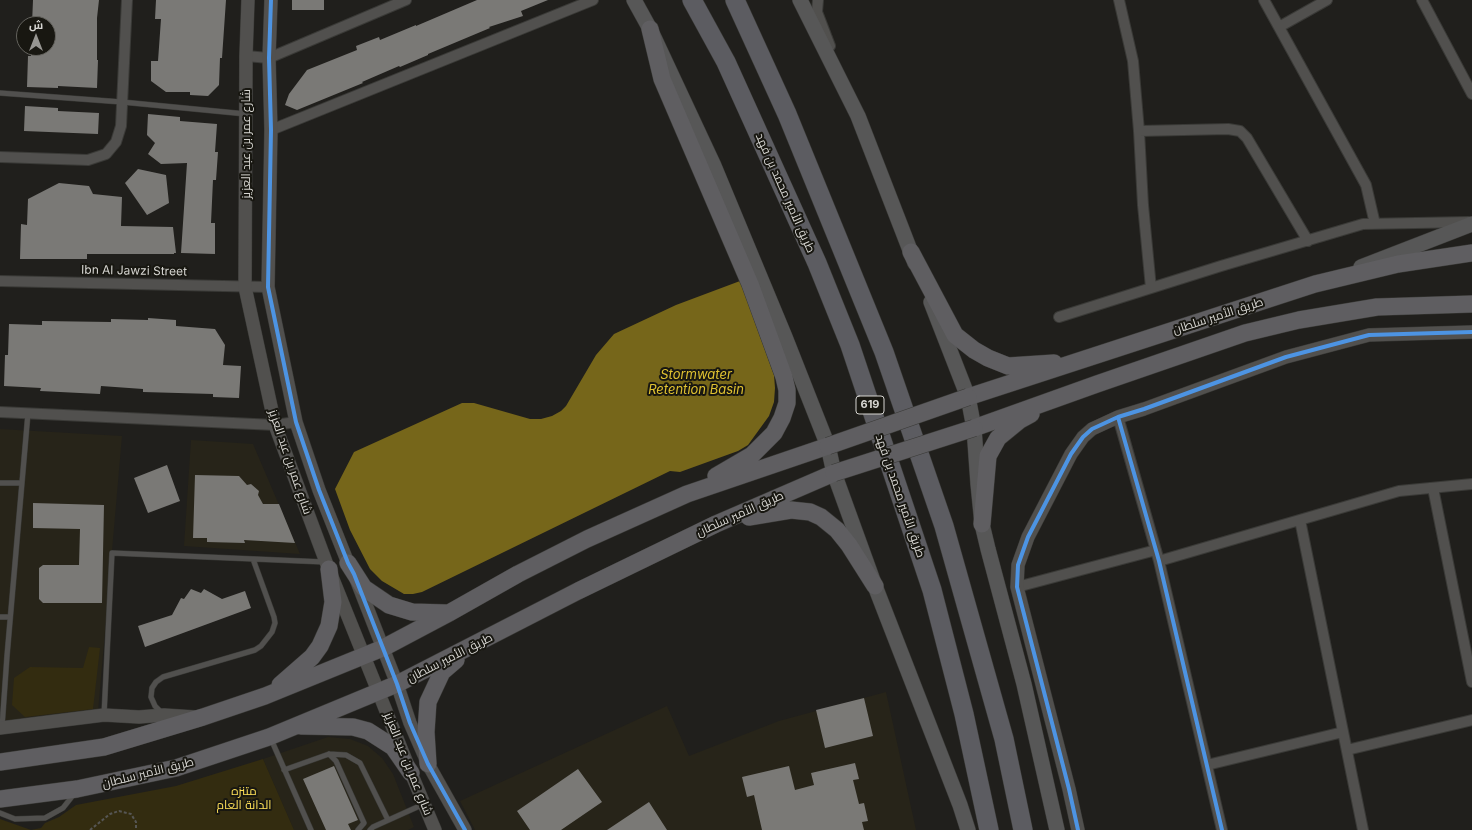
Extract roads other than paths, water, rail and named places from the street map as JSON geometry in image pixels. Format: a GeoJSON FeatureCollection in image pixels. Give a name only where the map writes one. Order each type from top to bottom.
{"type":"FeatureCollection","features":[{"type":"Feature","properties":{"kind":"highway","name":"طريق الأمير محمد بن فهد"},"geometry":{"type":"LineString","coordinates":[[692,0],[732,76],[817,263],[850,345],[932,590],[964,714],[989,830]]}},
{"type":"Feature","properties":{"kind":"highway","name":"619"},"geometry":{"type":"LineString","coordinates":[[735,0],[787,114],[887,359],[944,526],[1004,739],[1023,830]]}},
{"type":"Feature","properties":{"kind":"main road"},"geometry":{"type":"LineString","coordinates":[[634,0],[650,29],[714,166],[785,337],[828,446],[834,473],[875,586],[960,805],[968,830]]}},
{"type":"Feature","properties":{"kind":"main road"},"geometry":{"type":"LineString","coordinates":[[800,0],[858,116],[968,398],[974,428],[982,524],[1024,684],[1057,830]]}},
{"type":"Feature","properties":{"kind":"main road"},"geometry":{"type":"LineString","coordinates":[[650,29],[662,79],[750,284],[784,377],[787,390],[787,403],[782,418],[774,433],[752,455],[687,494]]}},
{"type":"Feature","properties":{"kind":"main road"},"geometry":{"type":"LineString","coordinates":[[1314,284],[1472,223]]}},
{"type":"Feature","properties":{"kind":"main road"},"geometry":{"type":"LineString","coordinates":[[911,252],[955,335],[974,350],[988,358],[1008,366],[1040,364],[1110,352]]}},
{"type":"Feature","properties":{"kind":"main road","name":"طريق الأمير سلطان"},"geometry":{"type":"LineString","coordinates":[[828,446],[968,398],[1314,284],[1398,264],[1472,253]]}},
{"type":"Feature","properties":{"kind":"main road","name":"طريق الأمير سلطان"},"geometry":{"type":"LineString","coordinates":[[0,799],[77,790],[176,768],[269,737],[397,684],[578,591],[716,524],[834,473],[974,428],[1245,333],[1326,314],[1378,307],[1472,304]]}},
{"type":"Feature","properties":{"kind":"main road"},"geometry":{"type":"LineString","coordinates":[[1378,307],[1472,313]]}},
{"type":"Feature","properties":{"kind":"main road"},"geometry":{"type":"LineString","coordinates":[[982,524],[988,456],[998,438],[1020,420],[1097,384]]}},
{"type":"Feature","properties":{"kind":"main road"},"geometry":{"type":"LineString","coordinates":[[0,762],[104,747],[266,696],[383,648],[449,614],[538,563],[687,494],[828,446]]}},
{"type":"Feature","properties":{"kind":"main road"},"geometry":{"type":"LineString","coordinates":[[716,524],[791,510],[810,512],[837,530],[850,545],[875,586]]}},
{"type":"Feature","properties":{"kind":"main road"},"geometry":{"type":"LineString","coordinates":[[348,563],[364,588],[389,605],[412,612],[449,614]]}},
{"type":"Feature","properties":{"kind":"main road"},"geometry":{"type":"LineString","coordinates":[[266,696],[302,667],[320,646],[329,626],[332,614],[333,602],[328,566]]}},
{"type":"Feature","properties":{"kind":"main road"},"geometry":{"type":"LineString","coordinates":[[428,764],[426,732],[428,702],[442,672],[471,646]]}},
{"type":"Feature","properties":{"kind":"main road"},"geometry":{"type":"LineString","coordinates":[[295,726],[353,727],[368,731],[393,747],[411,773]]}},
{"type":"Feature","properties":{"kind":"street"},"geometry":{"type":"LineString","coordinates":[[0,156],[88,160],[106,154],[116,142],[121,126],[127,0]]}},
{"type":"Feature","properties":{"kind":"street","name":"شارع عمر بن عبد العزيز"},"geometry":{"type":"LineString","coordinates":[[248,0],[246,56],[245,287],[275,425],[328,566],[435,830]]}},
{"type":"Feature","properties":{"kind":"street"},"geometry":{"type":"LineString","coordinates":[[271,0],[269,58],[270,130],[268,287],[296,422],[319,490],[383,648],[410,723],[428,764],[465,830]]}},
{"type":"Feature","properties":{"kind":"street"},"geometry":{"type":"LineString","coordinates":[[246,56],[269,58],[392,3],[406,0]]}},
{"type":"Feature","properties":{"kind":"street"},"geometry":{"type":"LineString","coordinates":[[270,130],[592,0]]}},
{"type":"Feature","properties":{"kind":"street"},"geometry":{"type":"LineString","coordinates":[[818,0],[817,12],[858,116]]}},
{"type":"Feature","properties":{"kind":"street"},"geometry":{"type":"LineString","coordinates":[[1119,0],[1133,61],[1143,205],[1151,288]]}},
{"type":"Feature","properties":{"kind":"street"},"geometry":{"type":"LineString","coordinates":[[1264,0],[1366,185],[1375,224]]}},
{"type":"Feature","properties":{"kind":"street"},"geometry":{"type":"LineString","coordinates":[[1279,27],[1328,0]]}},
{"type":"Feature","properties":{"kind":"street"},"geometry":{"type":"LineString","coordinates":[[1422,0],[1472,94]]}},
{"type":"Feature","properties":{"kind":"street"},"geometry":{"type":"LineString","coordinates":[[1139,131],[1228,129],[1240,131],[1247,138],[1308,241]]}},
{"type":"Feature","properties":{"kind":"street"},"geometry":{"type":"LineString","coordinates":[[1059,317],[1363,224],[1472,223]]}},
{"type":"Feature","properties":{"kind":"street","name":"Ibn Al Jawzi Street"},"geometry":{"type":"LineString","coordinates":[[0,281],[268,287]]}},
{"type":"Feature","properties":{"kind":"street"},"geometry":{"type":"LineString","coordinates":[[1078,830],[1069,789],[1017,587],[1018,565],[1028,537],[1076,446],[1092,429],[1118,417],[1144,409],[1286,357],[1369,335],[1472,332]]}},
{"type":"Feature","properties":{"kind":"street"},"geometry":{"type":"LineString","coordinates":[[0,412],[275,425],[296,422]]}},
{"type":"Feature","properties":{"kind":"street"},"geometry":{"type":"LineString","coordinates":[[1118,417],[1159,561],[1222,830]]}},
{"type":"Feature","properties":{"kind":"street"},"geometry":{"type":"LineString","coordinates":[[1159,561],[1399,491],[1472,484]]}},
{"type":"Feature","properties":{"kind":"street"},"geometry":{"type":"LineString","coordinates":[[1433,488],[1468,643],[1472,682]]}},
{"type":"Feature","properties":{"kind":"street"},"geometry":{"type":"LineString","coordinates":[[1300,520],[1363,830]]}},
{"type":"Feature","properties":{"kind":"street"},"geometry":{"type":"LineString","coordinates":[[1017,587],[1156,550]]}},
{"type":"Feature","properties":{"kind":"street"},"geometry":{"type":"LineString","coordinates":[[1,727],[104,714],[139,717],[164,715],[203,717]]}},
{"type":"Feature","properties":{"kind":"street"},"geometry":{"type":"LineString","coordinates":[[1347,750],[1472,720]]}},
{"type":"Feature","properties":{"kind":"street"},"geometry":{"type":"LineString","coordinates":[[1206,765],[1344,732]]}},
{"type":"Feature","properties":{"kind":"lane"},"geometry":{"type":"LineString","coordinates":[[0,93],[122,102],[246,114]]}},
{"type":"Feature","properties":{"kind":"lane"},"geometry":{"type":"LineString","coordinates":[[1,727],[28,413]]}},
{"type":"Feature","properties":{"kind":"lane"},"geometry":{"type":"LineString","coordinates":[[0,483],[21,483]]}},
{"type":"Feature","properties":{"kind":"lane"},"geometry":{"type":"LineString","coordinates":[[104,714],[112,552],[253,559],[328,566]]}},
{"type":"Feature","properties":{"kind":"lane"},"geometry":{"type":"LineString","coordinates":[[164,715],[155,706],[151,697],[152,688],[156,682],[163,677],[255,650],[261,646],[272,632],[275,623],[274,617],[253,559]]}},
{"type":"Feature","properties":{"kind":"lane"},"geometry":{"type":"LineString","coordinates":[[0,617],[10,617]]}},
{"type":"Feature","properties":{"kind":"lane"},"geometry":{"type":"LineString","coordinates":[[269,737],[311,830]]}},
{"type":"Feature","properties":{"kind":"lane"},"geometry":{"type":"LineString","coordinates":[[284,770],[329,754],[346,755],[360,763],[388,820]]}},
{"type":"Feature","properties":{"kind":"lane"},"geometry":{"type":"LineString","coordinates":[[329,754],[336,761],[364,823],[358,830]]}},
{"type":"Feature","properties":{"kind":"lane"},"geometry":{"type":"LineString","coordinates":[[0,813],[15,819],[45,818],[63,808],[77,790]]}},
{"type":"Feature","properties":{"kind":"lane"},"geometry":{"type":"LineString","coordinates":[[370,830],[373,827],[425,803]]}},
{"type":"Feature","properties":{"kind":"water","name":"Stormwater Retention Basin"},"geometry":{"type":"Polygon","coordinates":[[[740,281],[774,375],[775,388],[774,402],[769,416],[748,445],[738,451],[680,472],[670,471],[422,592],[404,594],[382,581],[370,569],[350,530],[335,489],[354,452],[462,403],[474,403],[530,419],[541,419],[552,416],[566,406],[596,355],[614,334],[676,305],[740,281]]]}},
{"type":"Feature","properties":{"kind":"park label","name":"متنزه الدانة العام"},"geometry":{"type":"Point","coordinates":[244,798]}}]}
